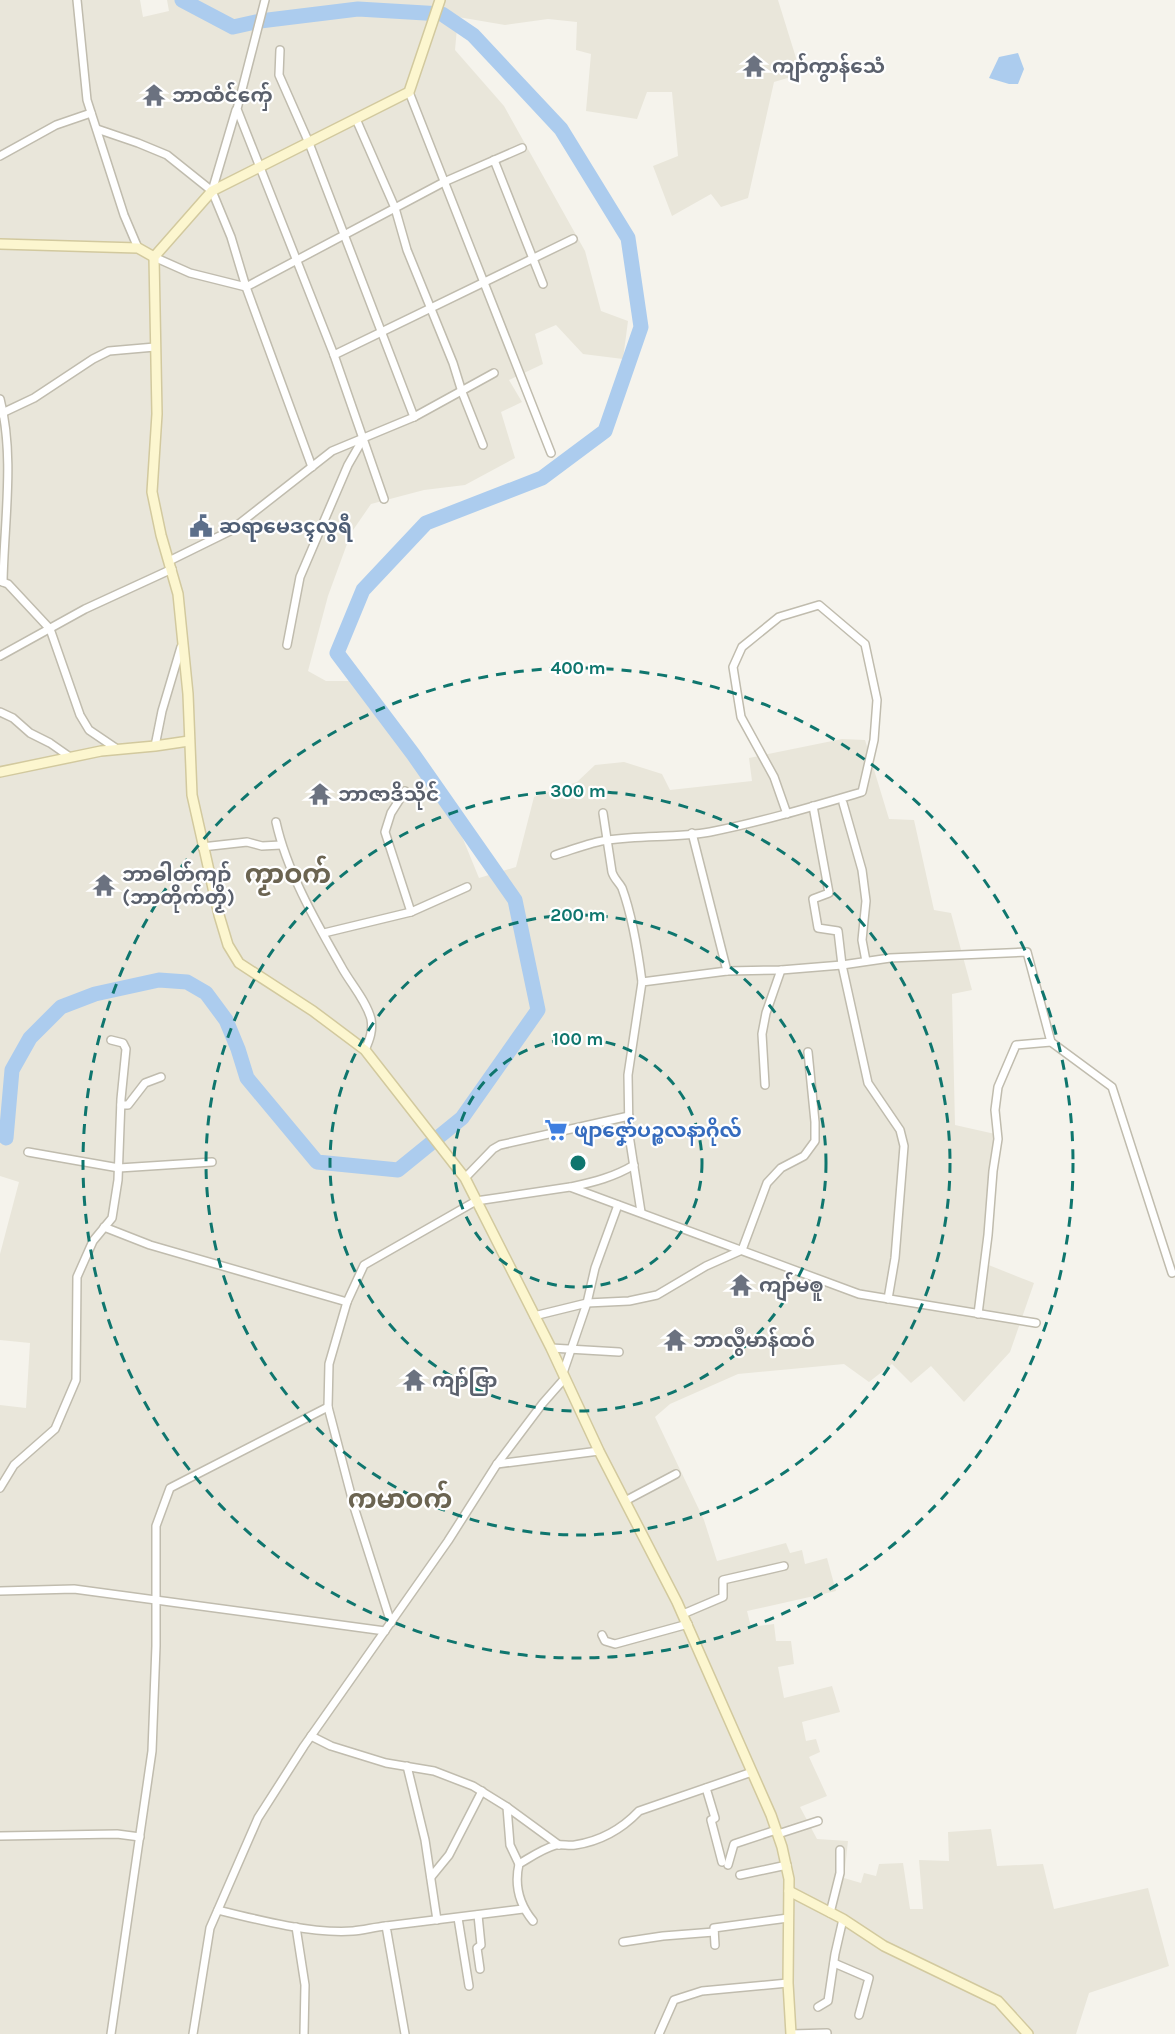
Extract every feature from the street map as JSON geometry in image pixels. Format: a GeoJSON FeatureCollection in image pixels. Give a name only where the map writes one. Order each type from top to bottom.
{"type":"FeatureCollection","features":[{"type":"Feature","properties":{"kind":"street"},"geometry":{"type":"LineString","coordinates":[[77,0],[87,100],[124,215],[138,248]]}},
{"type":"Feature","properties":{"kind":"street"},"geometry":{"type":"LineString","coordinates":[[212,191],[237,109],[265,0]]}},
{"type":"Feature","properties":{"kind":"street"},"geometry":{"type":"LineString","coordinates":[[440,0],[409,92],[551,453]]}},
{"type":"Feature","properties":{"kind":"street"},"geometry":{"type":"LineString","coordinates":[[280,50],[279,75],[309,143],[414,417]]}},
{"type":"Feature","properties":{"kind":"street"},"geometry":{"type":"LineString","coordinates":[[409,92],[212,191],[154,257],[157,414],[152,492],[178,594],[188,694],[192,795],[202,847],[228,945],[239,963],[313,1011],[365,1050],[465,1178],[599,1451],[688,1624],[777,1832],[787,1865],[789,1891],[788,1983],[791,2034],[828,2033]]}},
{"type":"Feature","properties":{"kind":"street"},"geometry":{"type":"LineString","coordinates":[[237,109],[295,261],[334,355],[384,499]]}},
{"type":"Feature","properties":{"kind":"street"},"geometry":{"type":"LineString","coordinates":[[0,156],[56,125],[91,112]]}},
{"type":"Feature","properties":{"kind":"street"},"geometry":{"type":"LineString","coordinates":[[356,119],[395,208],[407,250],[453,363],[483,446]]}},
{"type":"Feature","properties":{"kind":"street"},"geometry":{"type":"LineString","coordinates":[[96,129],[167,155],[212,191],[231,237],[246,287],[312,467]]}},
{"type":"Feature","properties":{"kind":"street"},"geometry":{"type":"LineString","coordinates":[[0,243],[138,248],[190,273],[246,287],[444,182],[522,148]]}},
{"type":"Feature","properties":{"kind":"street"},"geometry":{"type":"LineString","coordinates":[[494,160],[543,284]]}},
{"type":"Feature","properties":{"kind":"street"},"geometry":{"type":"LineString","coordinates":[[334,355],[573,239]]}},
{"type":"Feature","properties":{"kind":"street"},"geometry":{"type":"LineString","coordinates":[[1,414],[34,398],[109,351],[155,347]]}},
{"type":"Feature","properties":{"kind":"street"},"geometry":{"type":"LineString","coordinates":[[0,656],[230,531],[332,451],[414,417],[494,373]]}},
{"type":"Feature","properties":{"kind":"street"},"geometry":{"type":"LineString","coordinates":[[0,399],[6,440],[2,581],[8,584],[50,629],[80,715],[89,730],[120,750]]}},
{"type":"Feature","properties":{"kind":"street"},"geometry":{"type":"LineString","coordinates":[[287,645],[300,577],[348,465],[363,439]]}},
{"type":"Feature","properties":{"kind":"street"},"geometry":{"type":"LineString","coordinates":[[555,855],[607,840],[744,826],[788,814],[862,792],[874,740],[877,700],[866,644],[819,605],[778,617],[742,647],[733,667],[741,717],[774,777],[788,814]]}},
{"type":"Feature","properties":{"kind":"street"},"geometry":{"type":"LineString","coordinates":[[155,746],[162,711],[183,641]]}},
{"type":"Feature","properties":{"kind":"street"},"geometry":{"type":"LineString","coordinates":[[0,712],[13,718],[30,733],[50,742],[70,758]]}},
{"type":"Feature","properties":{"kind":"street"},"geometry":{"type":"LineString","coordinates":[[0,772],[101,751],[189,741]]}},
{"type":"Feature","properties":{"kind":"street"},"geometry":{"type":"LineString","coordinates":[[405,791],[391,813],[385,832],[411,912]]}},
{"type":"Feature","properties":{"kind":"street"},"geometry":{"type":"LineString","coordinates":[[843,803],[862,870],[866,901],[862,940],[866,961]]}},
{"type":"Feature","properties":{"kind":"street"},"geometry":{"type":"LineString","coordinates":[[813,806],[829,893],[813,899],[818,928],[838,931],[842,965],[868,1083],[900,1130],[904,1146],[895,1258],[888,1299]]}},
{"type":"Feature","properties":{"kind":"street"},"geometry":{"type":"LineString","coordinates":[[603,813],[612,872],[621,885],[642,982],[628,1075],[629,1116],[641,1212]]}},
{"type":"Feature","properties":{"kind":"street"},"geometry":{"type":"LineString","coordinates":[[276,822],[281,845],[303,894],[348,979],[367,1007],[372,1027],[371,1039],[365,1050]]}},
{"type":"Feature","properties":{"kind":"street"},"geometry":{"type":"LineString","coordinates":[[692,833],[727,971]]}},
{"type":"Feature","properties":{"kind":"street"},"geometry":{"type":"LineString","coordinates":[[202,847],[247,842],[270,847],[281,845]]}},
{"type":"Feature","properties":{"kind":"street"},"geometry":{"type":"LineString","coordinates":[[324,933],[411,912],[466,887]]}},
{"type":"Feature","properties":{"kind":"street"},"geometry":{"type":"LineString","coordinates":[[642,982],[727,971],[781,970],[891,958],[1028,952],[1051,1042],[1112,1087],[1172,1273]]}},
{"type":"Feature","properties":{"kind":"street"},"geometry":{"type":"LineString","coordinates":[[765,1085],[762,1034],[766,1013],[781,970]]}},
{"type":"Feature","properties":{"kind":"street"},"geometry":{"type":"LineString","coordinates":[[0,1488],[14,1465],[55,1429],[76,1380],[77,1277],[93,1241],[112,1218],[119,1168],[126,1049],[123,1043],[111,1040]]}},
{"type":"Feature","properties":{"kind":"street"},"geometry":{"type":"LineString","coordinates":[[978,1314],[998,1139],[995,1110],[998,1088],[1016,1045],[1051,1042]]}},
{"type":"Feature","properties":{"kind":"street"},"geometry":{"type":"LineString","coordinates":[[534,1316],[587,1303],[629,1301],[657,1295],[706,1266],[742,1250],[767,1184],[781,1168],[804,1156],[814,1141],[815,1122],[808,1052]]}},
{"type":"Feature","properties":{"kind":"street"},"geometry":{"type":"LineString","coordinates":[[121,1105],[128,1105],[145,1083],[161,1077]]}},
{"type":"Feature","properties":{"kind":"street"},"geometry":{"type":"LineString","coordinates":[[465,1178],[493,1149],[500,1145],[629,1116]]}},
{"type":"Feature","properties":{"kind":"street"},"geometry":{"type":"LineString","coordinates":[[28,1152],[119,1168],[212,1162]]}},
{"type":"Feature","properties":{"kind":"street"},"geometry":{"type":"LineString","coordinates":[[391,1623],[355,1510],[328,1407],[329,1364],[347,1302],[364,1265],[476,1201],[570,1187],[609,1178],[634,1165]]}},
{"type":"Feature","properties":{"kind":"street"},"geometry":{"type":"LineString","coordinates":[[570,1187],[859,1294],[1036,1323]]}},
{"type":"Feature","properties":{"kind":"street"},"geometry":{"type":"LineString","coordinates":[[193,2034],[210,1928],[258,1818],[311,1736],[448,1541],[497,1464],[564,1376],[587,1303],[595,1268],[618,1205]]}},
{"type":"Feature","properties":{"kind":"street"},"geometry":{"type":"LineString","coordinates":[[105,1227],[150,1245],[347,1302]]}},
{"type":"Feature","properties":{"kind":"street"},"geometry":{"type":"LineString","coordinates":[[550,1348],[620,1352]]}},
{"type":"Feature","properties":{"kind":"street"},"geometry":{"type":"LineString","coordinates":[[111,2034],[152,1751],[156,1526],[170,1488],[328,1407]]}},
{"type":"Feature","properties":{"kind":"street"},"geometry":{"type":"LineString","coordinates":[[497,1464],[599,1451]]}},
{"type":"Feature","properties":{"kind":"street"},"geometry":{"type":"LineString","coordinates":[[625,1501],[676,1474]]}},
{"type":"Feature","properties":{"kind":"street"},"geometry":{"type":"LineString","coordinates":[[683,1614],[723,1597],[723,1580],[784,1566]]}},
{"type":"Feature","properties":{"kind":"street"},"geometry":{"type":"LineString","coordinates":[[0,1591],[74,1589],[385,1631]]}},
{"type":"Feature","properties":{"kind":"street"},"geometry":{"type":"LineString","coordinates":[[602,1635],[604,1641],[615,1644],[688,1624]]}},
{"type":"Feature","properties":{"kind":"street"},"geometry":{"type":"LineString","coordinates":[[311,1736],[331,1746],[386,1763],[434,1771],[473,1786],[507,1807],[559,1845]]}},
{"type":"Feature","properties":{"kind":"street"},"geometry":{"type":"LineString","coordinates":[[407,1766],[425,1840],[436,1920]]}},
{"type":"Feature","properties":{"kind":"street"},"geometry":{"type":"LineString","coordinates":[[519,1864],[544,1849],[605,1838],[627,1824],[639,1811],[752,1772]]}},
{"type":"Feature","properties":{"kind":"street"},"geometry":{"type":"LineString","coordinates":[[706,1788],[715,1818],[711,1820],[725,1863],[734,1844],[818,1821]]}},
{"type":"Feature","properties":{"kind":"street"},"geometry":{"type":"LineString","coordinates":[[431,1877],[449,1855],[482,1791]]}},
{"type":"Feature","properties":{"kind":"street"},"geometry":{"type":"LineString","coordinates":[[507,1807],[510,1845],[519,1864],[517,1883],[523,1909],[533,1921]]}},
{"type":"Feature","properties":{"kind":"street"},"geometry":{"type":"LineString","coordinates":[[0,1836],[117,1834],[140,1838]]}},
{"type":"Feature","properties":{"kind":"street"},"geometry":{"type":"LineString","coordinates":[[830,1913],[840,1872],[840,1850]]}},
{"type":"Feature","properties":{"kind":"street"},"geometry":{"type":"LineString","coordinates":[[740,1875],[787,1865]]}},
{"type":"Feature","properties":{"kind":"street"},"geometry":{"type":"LineString","coordinates":[[789,1891],[843,1919],[884,1946],[998,2001],[1028,2034]]}},
{"type":"Feature","properties":{"kind":"street"},"geometry":{"type":"LineString","coordinates":[[218,1910],[296,1927],[352,1931],[523,1909]]}},
{"type":"Feature","properties":{"kind":"street"},"geometry":{"type":"LineString","coordinates":[[478,1915],[481,1945],[477,1948],[480,1969]]}},
{"type":"Feature","properties":{"kind":"street"},"geometry":{"type":"LineString","coordinates":[[459,1918],[469,1986]]}},
{"type":"Feature","properties":{"kind":"street"},"geometry":{"type":"LineString","coordinates":[[716,1945],[714,1928],[788,1918]]}},
{"type":"Feature","properties":{"kind":"street"},"geometry":{"type":"LineString","coordinates":[[818,2007],[828,2001],[843,1919]]}},
{"type":"Feature","properties":{"kind":"street"},"geometry":{"type":"LineString","coordinates":[[386,1926],[405,2034]]}},
{"type":"Feature","properties":{"kind":"street"},"geometry":{"type":"LineString","coordinates":[[296,1927],[305,1985],[304,2034]]}},
{"type":"Feature","properties":{"kind":"street"},"geometry":{"type":"LineString","coordinates":[[623,1942],[714,1932]]}},
{"type":"Feature","properties":{"kind":"street"},"geometry":{"type":"LineString","coordinates":[[834,1963],[870,1978],[859,2015]]}},
{"type":"Feature","properties":{"kind":"street"},"geometry":{"type":"LineString","coordinates":[[659,2034],[674,2000],[702,1990],[788,1983]]}},
{"type":"Feature","properties":{"kind":"shaded area"},"geometry":{"type":"Polygon","coordinates":[[[0,0],[140,0],[143,17],[169,11],[167,0],[778,0],[801,74],[774,82],[748,198],[721,207],[711,194],[672,216],[653,166],[678,156],[672,92],[647,92],[637,119],[586,111],[591,54],[576,50],[577,22],[548,19],[505,25],[458,17],[455,50],[504,106],[585,251],[601,311],[628,321],[623,359],[583,354],[556,325],[535,334],[543,364],[509,380],[522,402],[501,412],[515,458],[465,485],[424,490],[371,504],[351,533],[328,596],[308,671],[326,681],[350,681],[401,749],[447,800],[479,878],[516,867],[534,797],[577,782],[595,765],[624,762],[662,774],[670,790],[752,781],[749,758],[842,739],[865,740],[889,819],[914,820],[934,910],[951,913],[972,990],[952,994],[955,1125],[995,1134],[986,1264],[1034,1283],[1010,1352],[964,1402],[931,1366],[911,1383],[892,1364],[869,1382],[844,1364],[738,1374],[670,1404],[655,1417],[704,1520],[717,1561],[786,1543],[790,1553],[802,1550],[805,1564],[827,1558],[836,1591],[747,1611],[751,1627],[774,1624],[776,1641],[791,1641],[794,1664],[778,1667],[784,1698],[832,1686],[840,1712],[802,1722],[806,1741],[816,1739],[820,1752],[809,1757],[827,1796],[800,1807],[817,1839],[848,1841],[844,1878],[861,1883],[864,1873],[876,1876],[879,1864],[903,1863],[910,1909],[923,1909],[919,1860],[949,1861],[948,1832],[991,1829],[997,1866],[1043,1864],[1054,1909],[1148,1888],[1169,1966],[1089,1993],[1076,2034],[0,2034],[0,1405],[26,1408],[30,1343],[0,1340],[0,1254],[19,1182],[0,1176],[0,0]]]}},
{"type":"Feature","properties":{"kind":"water"},"geometry":{"type":"Polygon","coordinates":[[[1018,53],[1024,69],[1018,84],[1009,84],[989,78],[999,57],[1018,53]]]}},
{"type":"Feature","properties":{"kind":"waterway"},"geometry":{"type":"LineString","coordinates":[[6,1138],[12,1070],[30,1038],[61,1007],[95,994],[159,980],[187,982],[206,993],[226,1020],[247,1078],[317,1162],[398,1170],[462,1118],[538,1010],[515,900],[413,754],[337,653],[363,590],[426,523],[542,478],[605,431],[641,327],[628,238],[561,129],[473,35],[442,14],[358,9],[260,21],[233,27],[182,0]]}},
{"type":"Feature","properties":{"kind":"place","name":"ကျာ်ကွာန်သေံ"},"geometry":{"type":"Point","coordinates":[754,66]}},
{"type":"Feature","properties":{"kind":"place","name":"ဘာထံင်ကှ်ေ"},"geometry":{"type":"Point","coordinates":[154,95]}},
{"type":"Feature","properties":{"kind":"place","name":"ဆရာမေဒၚလွရီ"},"geometry":{"type":"Point","coordinates":[201,526]}},
{"type":"Feature","properties":{"kind":"place","name":"ဘာဇာဒိသိုင်"},"geometry":{"type":"Point","coordinates":[320,794]}},
{"type":"Feature","properties":{"kind":"place","name":"ဘာဓါတ်ကျာ် (ဘာတိုက်တၟိ)"},"geometry":{"type":"Point","coordinates":[104,885]}},
{"type":"Feature","properties":{"kind":"place","name":"ဖျာဇၞော်ပဉ္စလနာဂိုလ်"},"geometry":{"type":"Point","coordinates":[556,1130]}},
{"type":"Feature","properties":{"kind":"place","name":"ကျာ်မၜူ"},"geometry":{"type":"Point","coordinates":[741,1285]}},
{"type":"Feature","properties":{"kind":"place","name":"ဘာလွဳမာန်ထဝ်"},"geometry":{"type":"Point","coordinates":[675,1340]}},
{"type":"Feature","properties":{"kind":"place","name":"ကျာ်ဇြာ"},"geometry":{"type":"Point","coordinates":[414,1380]}},
{"type":"Feature","properties":{"kind":"district","name":"ကၟာဝက်"},"geometry":{"type":"Point","coordinates":[288,874]}},
{"type":"Feature","properties":{"kind":"district","name":"ကမာဝက်"},"geometry":{"type":"Point","coordinates":[400,1499]}}]}
